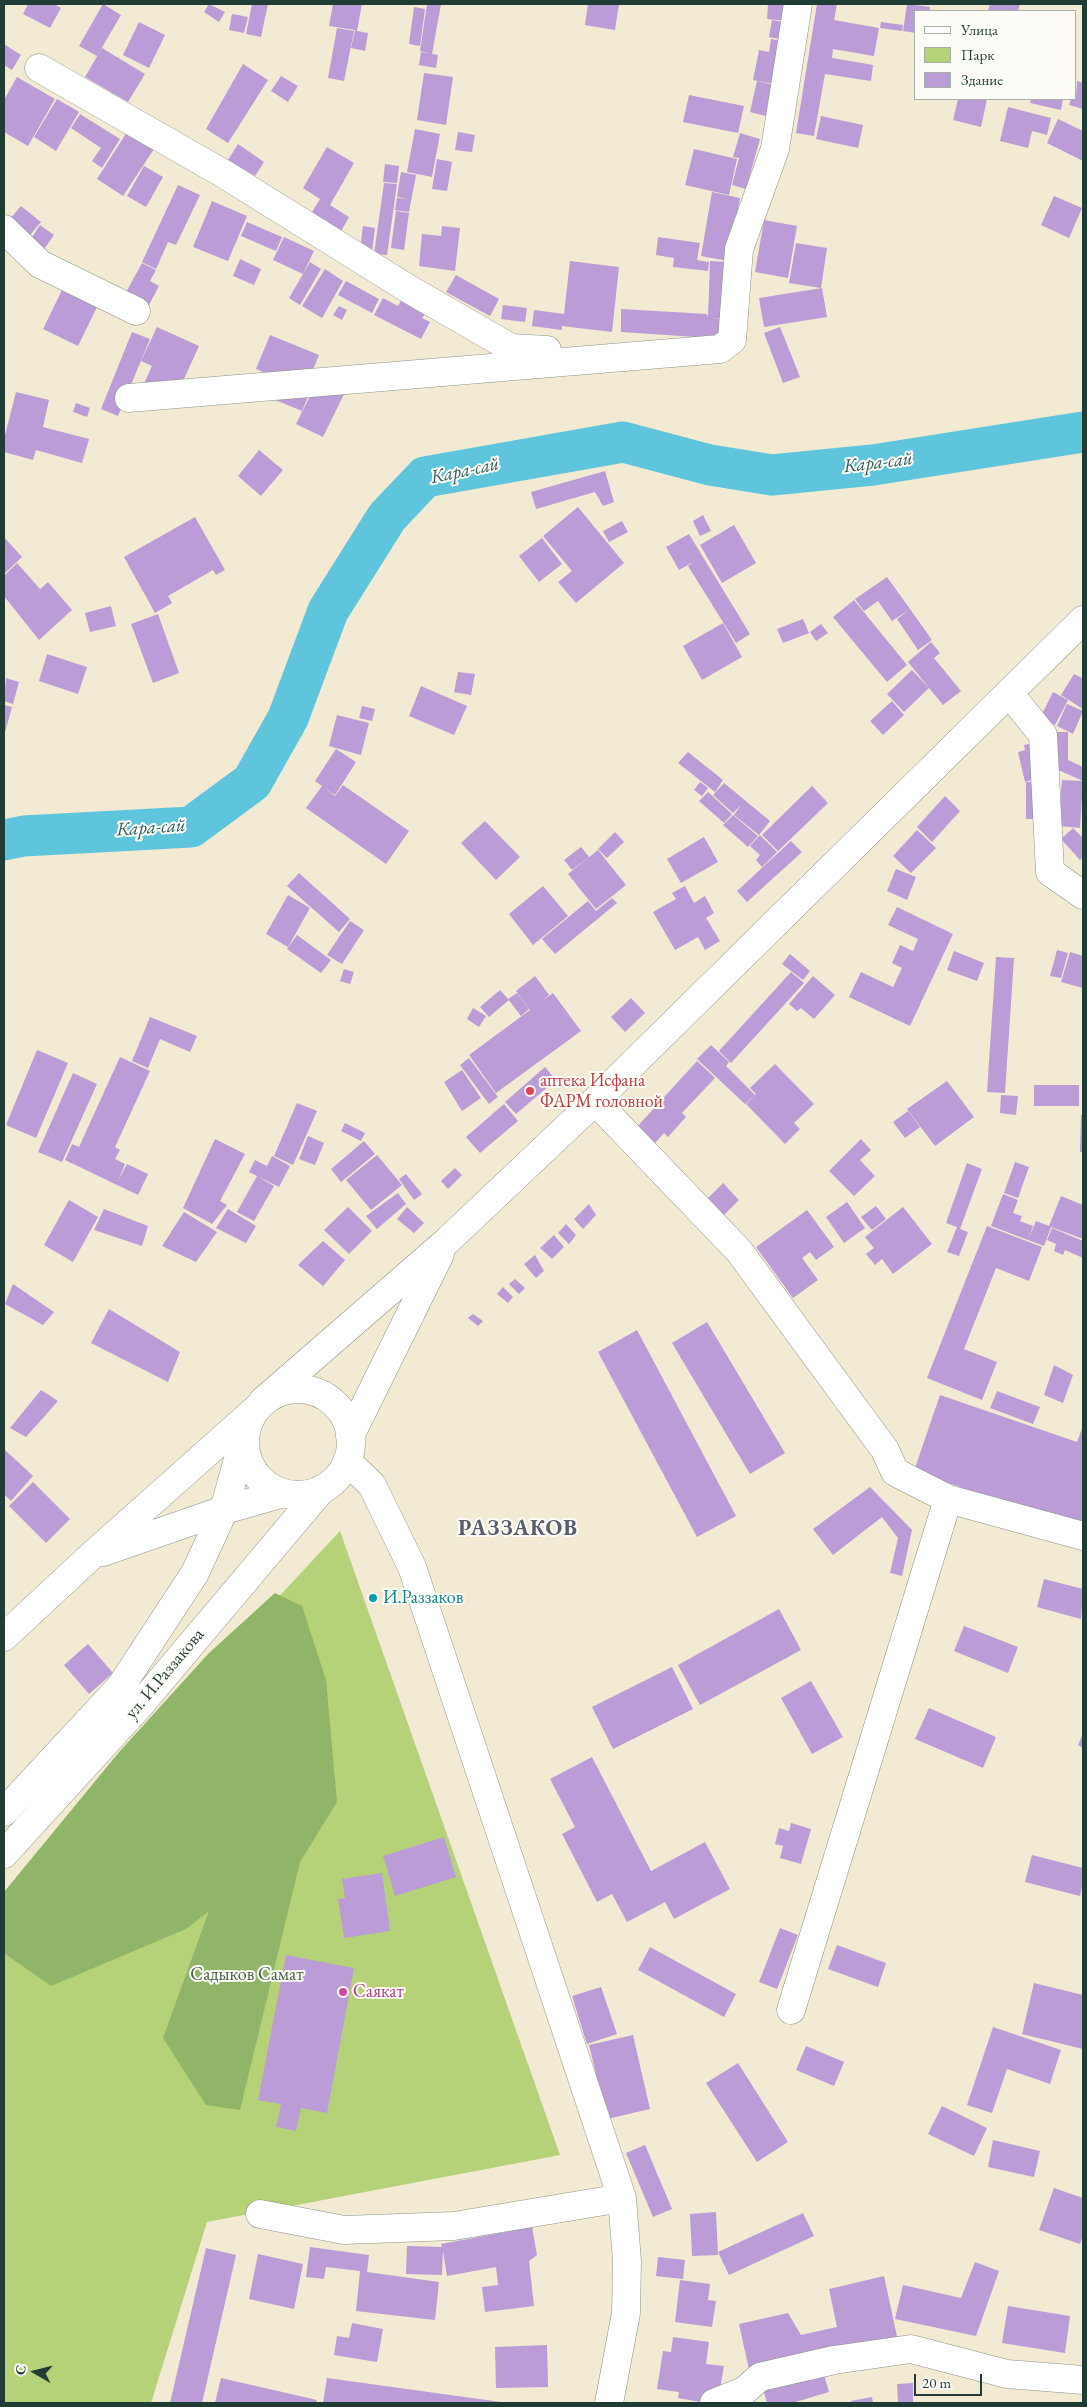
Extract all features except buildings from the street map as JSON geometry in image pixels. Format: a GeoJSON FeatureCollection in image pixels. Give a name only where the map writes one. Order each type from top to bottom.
{"type":"FeatureCollection","features":[{"type":"Feature","properties":{"kind":"street"},"geometry":{"type":"LineString","coordinates":[[129,398],[720,349],[732,340],[739,248],[775,149],[798,4]]}},
{"type":"Feature","properties":{"kind":"street"},"geometry":{"type":"LineString","coordinates":[[39,68],[224,174],[407,288],[511,348],[629,355],[720,349]]}},
{"type":"Feature","properties":{"kind":"street"},"geometry":{"type":"LineString","coordinates":[[4,229],[40,264],[136,311]]}},
{"type":"Feature","properties":{"kind":"street"},"geometry":{"type":"LineString","coordinates":[[4,1637],[90,1557],[254,1416],[446,1242],[594,1101],[1083,620]]}},
{"type":"Feature","properties":{"kind":"street"},"geometry":{"type":"LineString","coordinates":[[1009,693],[1043,735],[1050,872],[1083,895]]}},
{"type":"Feature","properties":{"kind":"street"},"geometry":{"type":"LineString","coordinates":[[594,1101],[739,1251],[885,1450],[895,1472],[948,1498],[1083,1536]]}},
{"type":"Feature","properties":{"kind":"street"},"geometry":{"type":"LineString","coordinates":[[90,1557],[224,1510],[284,1493],[310,1494],[332,1482],[446,1242]]}},
{"type":"Feature","properties":{"kind":"street"},"geometry":{"type":"LineString","coordinates":[[284,1493],[267,1485],[253,1471],[245,1447],[254,1416],[286,1390],[311,1390],[333,1402],[347,1424],[348,1449],[372,1485],[412,1566],[622,2198],[628,2261],[626,2313],[609,2403]]}},
{"type":"Feature","properties":{"kind":"street","name":"ул. И.Раззакова"},"geometry":{"type":"LineString","coordinates":[[4,1812],[121,1686],[195,1573],[224,1510],[254,1416]]}},
{"type":"Feature","properties":{"kind":"street","name":"ул. И.Раззакова"},"geometry":{"type":"LineString","coordinates":[[4,1854],[140,1705],[322,1489]]}},
{"type":"Feature","properties":{"kind":"street"},"geometry":{"type":"LineString","coordinates":[[791,2010],[948,1498]]}},
{"type":"Feature","properties":{"kind":"street"},"geometry":{"type":"LineString","coordinates":[[260,2214],[344,2230],[454,2226],[622,2198]]}},
{"type":"Feature","properties":{"kind":"street"},"geometry":{"type":"LineString","coordinates":[[714,2403],[744,2391],[760,2377],[834,2360],[911,2349],[1007,2374],[1083,2380]]}},
{"type":"Feature","properties":{"kind":"green space","name":"Садыков Самат"},"geometry":{"type":"Polygon","coordinates":[[[340,1531],[560,2155],[207,2222],[151,2403],[4,2403],[4,1892],[340,1531]]]}},
{"type":"Feature","properties":{"kind":"green space"},"geometry":{"type":"Polygon","coordinates":[[[275,1593],[302,1606],[326,1680],[337,1802],[300,1862],[240,2110],[206,2105],[163,2038],[209,1911],[186,1929],[51,1986],[4,1953],[4,1892],[120,1751],[209,1653],[275,1593]]]}},
{"type":"Feature","properties":{"kind":"waterway","name":"Кара-сай"},"geometry":{"type":"LineString","coordinates":[[4,840],[24,836],[191,827],[252,782],[288,718],[328,611],[387,517],[425,477],[623,442],[710,465],[772,475],[873,465],[1083,432]]}},
{"type":"Feature","properties":{"kind":"place","name":"аптека Исфана ФАРМ головной"},"geometry":{"type":"Point","coordinates":[530,1091]}},
{"type":"Feature","properties":{"kind":"place","name":"И.Раззаков"},"geometry":{"type":"Point","coordinates":[373,1598]}},
{"type":"Feature","properties":{"kind":"place","name":"Саякат"},"geometry":{"type":"Point","coordinates":[343,1992]}},
{"type":"Feature","properties":{"kind":"district","name":"РАЗЗАКОВ"},"geometry":{"type":"Point","coordinates":[518,1529]}}]}
